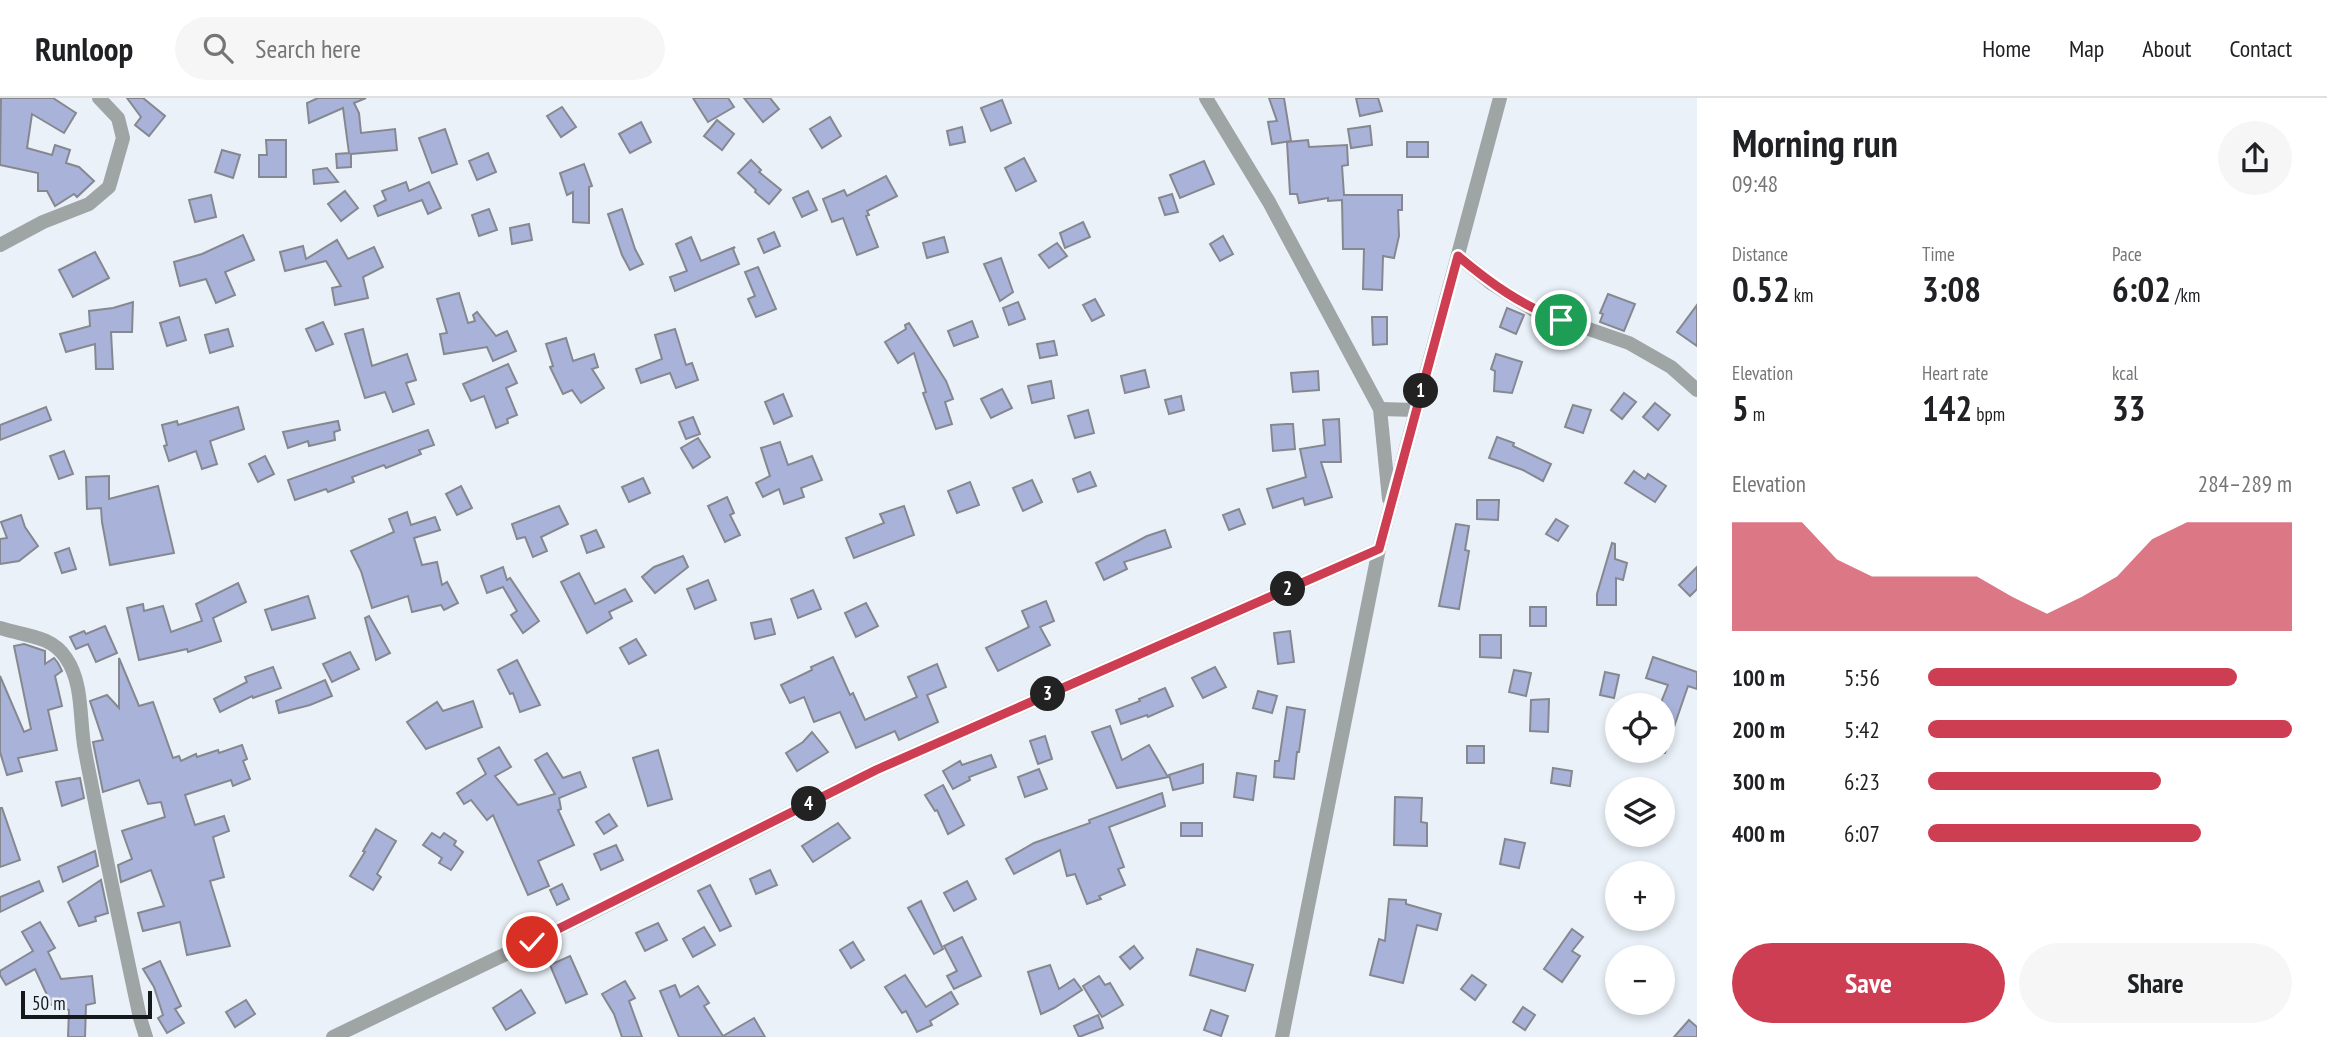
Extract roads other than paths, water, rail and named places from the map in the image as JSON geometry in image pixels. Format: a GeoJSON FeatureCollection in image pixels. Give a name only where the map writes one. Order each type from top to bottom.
{"type":"FeatureCollection","features":[{"type":"Feature","properties":{"kind":"street"},"geometry":{"type":"LineString","coordinates":[[0,245],[43,222],[89,204],[109,187],[122,138],[118,118],[99,98]]}},
{"type":"Feature","properties":{"kind":"street"},"geometry":{"type":"LineString","coordinates":[[1206,98],[1269,202],[1380,409],[1390,507]]}},
{"type":"Feature","properties":{"kind":"street"},"geometry":{"type":"LineString","coordinates":[[1282,1037],[1379,549],[1500,98]]}},
{"type":"Feature","properties":{"kind":"street"},"geometry":{"type":"LineString","coordinates":[[1458,256],[1491,283],[1534,310],[1629,343],[1671,367],[1697,390]]}},
{"type":"Feature","properties":{"kind":"street"},"geometry":{"type":"LineString","coordinates":[[1380,409],[1416,410]]}},
{"type":"Feature","properties":{"kind":"street"},"geometry":{"type":"LineString","coordinates":[[332,1037],[585,916],[876,770],[1379,549]]}},
{"type":"Feature","properties":{"kind":"street"},"geometry":{"type":"LineString","coordinates":[[0,628],[54,644],[66,657],[75,674],[95,803],[146,1037]]}}]}
